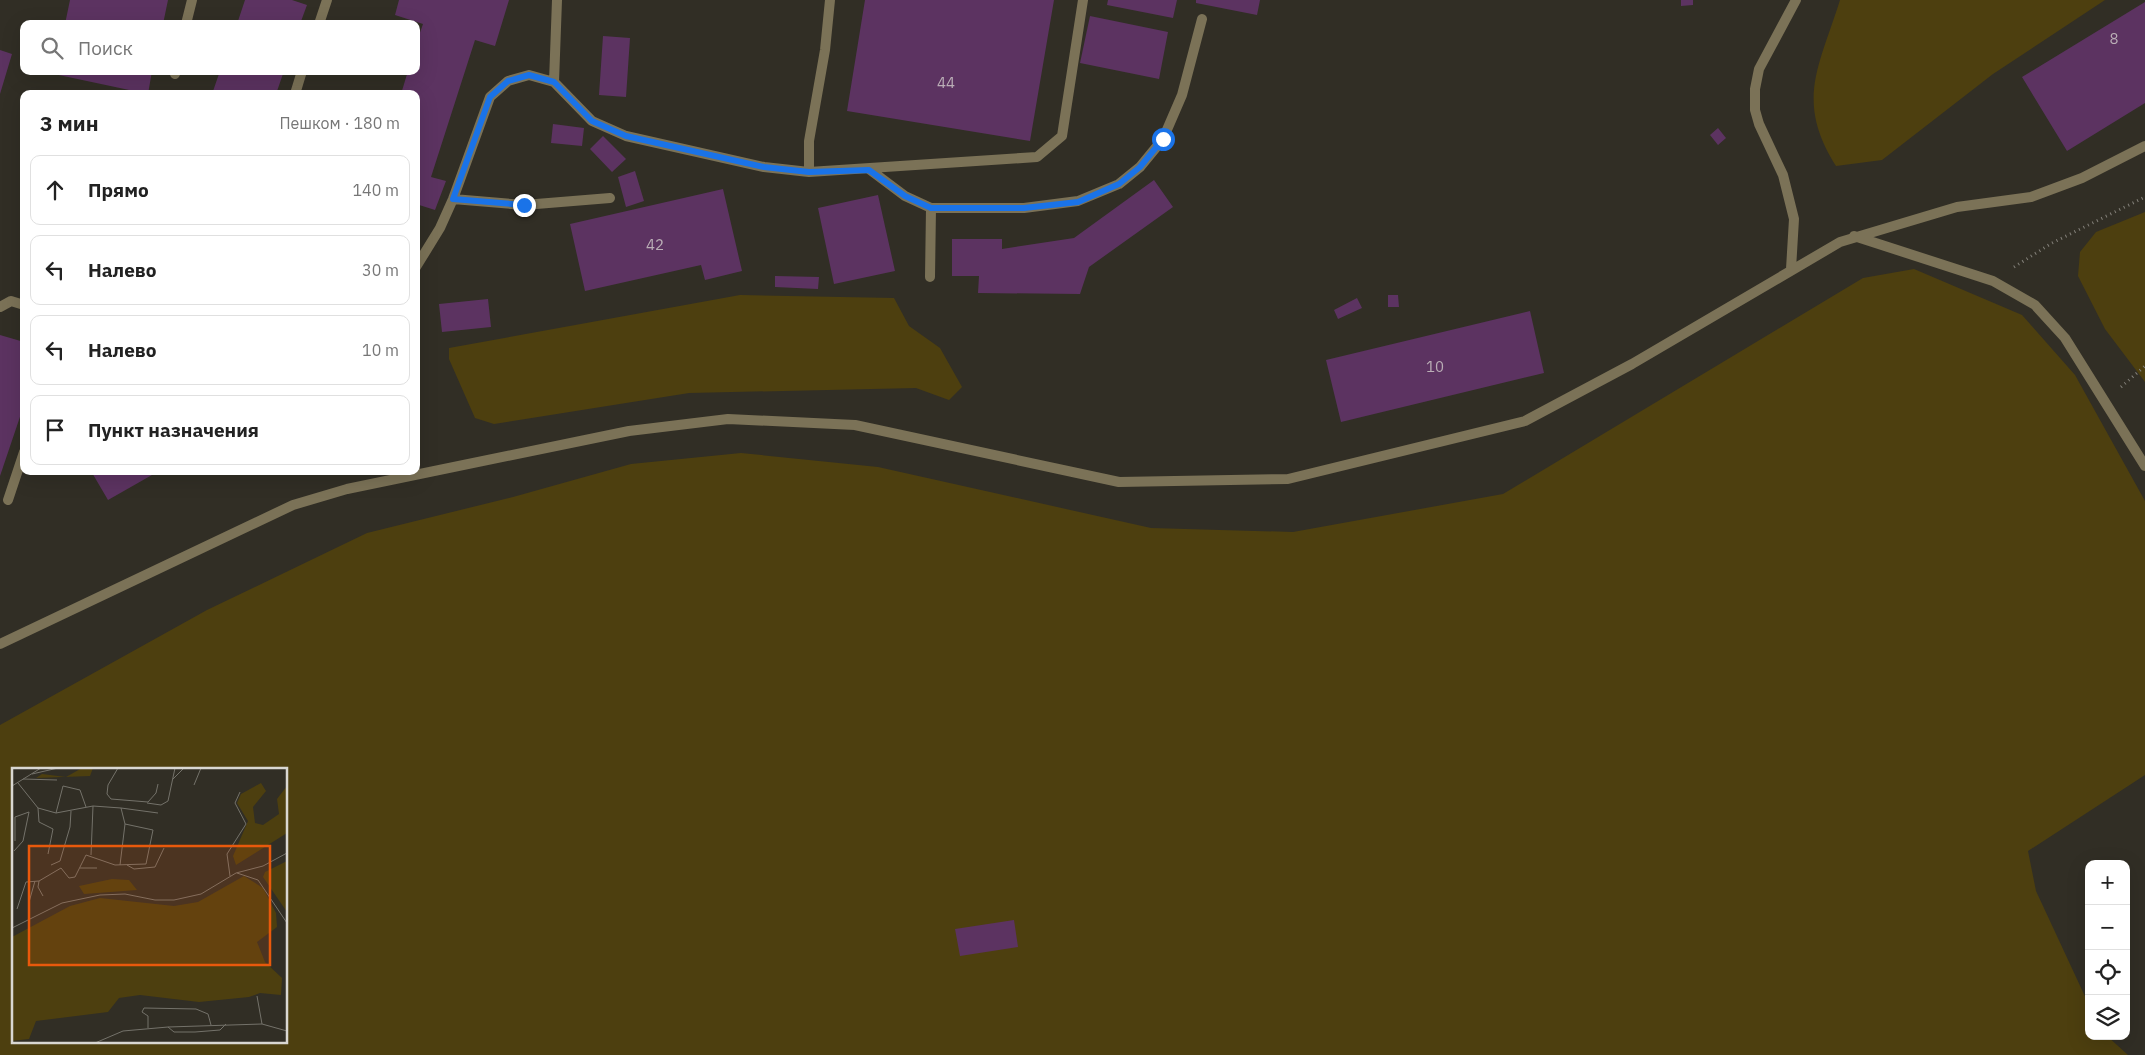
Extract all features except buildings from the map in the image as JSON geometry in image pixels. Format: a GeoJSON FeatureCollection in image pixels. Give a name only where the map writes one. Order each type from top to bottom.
{"type":"FeatureCollection","features":[{"type":"Feature","properties":{"kind":"lane"},"geometry":{"type":"LineString","coordinates":[[187,20],[192,0]]}},
{"type":"Feature","properties":{"kind":"lane"},"geometry":{"type":"LineString","coordinates":[[320,20],[326,0]]}},
{"type":"Feature","properties":{"kind":"lane"},"geometry":{"type":"LineString","coordinates":[[554,82],[558,0]]}},
{"type":"Feature","properties":{"kind":"lane"},"geometry":{"type":"LineString","coordinates":[[809,172],[808,141],[825,50],[830,0]]}},
{"type":"Feature","properties":{"kind":"lane"},"geometry":{"type":"LineString","coordinates":[[420,261],[440,228],[453,199],[490,97],[508,81],[529,75],[554,82],[592,121],[626,136],[764,167],[809,172],[869,170],[1037,157],[1062,136],[1083,0]]}},
{"type":"Feature","properties":{"kind":"lane"},"geometry":{"type":"LineString","coordinates":[[1791,269],[1794,219],[1783,175],[1759,124],[1756,110],[1756,89],[1759,69],[1796,0]]}},
{"type":"Feature","properties":{"kind":"lane"},"geometry":{"type":"LineString","coordinates":[[869,170],[905,196],[931,208],[1024,208],[1078,202],[1119,184],[1140,167],[1163,139],[1182,95],[1202,19]]}},
{"type":"Feature","properties":{"kind":"lane"},"geometry":{"type":"LineString","coordinates":[[296,90],[301,75]]}},
{"type":"Feature","properties":{"kind":"lane"},"geometry":{"type":"LineString","coordinates":[[420,474],[629,431],[728,419],[855,425],[1119,482],[1288,480],[1525,422],[1632,364],[1791,269],[1853,236],[1957,207],[2030,197],[2082,178],[2145,146]]}},
{"type":"Feature","properties":{"kind":"lane"},"geometry":{"type":"LineString","coordinates":[[453,199],[524,205],[610,198]]}},
{"type":"Feature","properties":{"kind":"lane"},"geometry":{"type":"LineString","coordinates":[[930,277],[931,208]]}},
{"type":"Feature","properties":{"kind":"lane"},"geometry":{"type":"LineString","coordinates":[[1853,236],[1993,281],[2035,305],[2066,338],[2145,466]]}},
{"type":"Feature","properties":{"kind":"lane"},"geometry":{"type":"LineString","coordinates":[[0,307],[11,301],[20,304]]}},
{"type":"Feature","properties":{"kind":"lane"},"geometry":{"type":"LineString","coordinates":[[8,500],[20,464]]}},
{"type":"Feature","properties":{"kind":"lane"},"geometry":{"type":"LineString","coordinates":[[0,644],[292,505],[347,489],[415,475]]}},
{"type":"Feature","properties":{"kind":"path"},"geometry":{"type":"LineString","coordinates":[[1993,281],[2052,243],[2145,197]]}},
{"type":"Feature","properties":{"kind":"path"},"geometry":{"type":"LineString","coordinates":[[2105,402],[2145,366]]}},
{"type":"Feature","properties":{"kind":"shaded area"},"geometry":{"type":"Polygon","coordinates":[[[1840,0],[2105,0],[1993,74],[1882,160],[1836,166],[1816,122],[1814,103],[1819,65],[1840,0]]]}},
{"type":"Feature","properties":{"kind":"shaded area"},"geometry":{"type":"Polygon","coordinates":[[[2145,212],[2145,382],[2105,329],[2078,276],[2080,252],[2096,232],[2145,212]]]}},
{"type":"Feature","properties":{"kind":"shaded area"},"geometry":{"type":"Polygon","coordinates":[[[1914,269],[2022,315],[2075,375],[2145,501],[2145,775],[2028,851],[2036,891],[2085,996],[2085,1040],[2111,1040],[2128,1055],[0,1055],[0,725],[207,610],[367,533],[513,497],[631,464],[741,453],[878,467],[1151,528],[1293,532],[1503,494],[1863,278],[1914,269]]]}},
{"type":"Feature","properties":{"kind":"shaded area"},"geometry":{"type":"Polygon","coordinates":[[[740,295],[894,298],[909,326],[940,348],[962,387],[949,400],[916,388],[689,393],[494,424],[475,418],[449,359],[449,348],[740,295]]]}},
{"type":"Feature","properties":{"kind":"route"},"geometry":{"type":"LineString","coordinates":[[524,205],[453,199],[490,97],[508,81],[529,75],[554,82],[592,121],[626,136],[764,167],[809,172],[869,170],[905,196],[931,208],[1024,208],[1078,202],[1119,184],[1140,167],[1163,139]]}}]}
